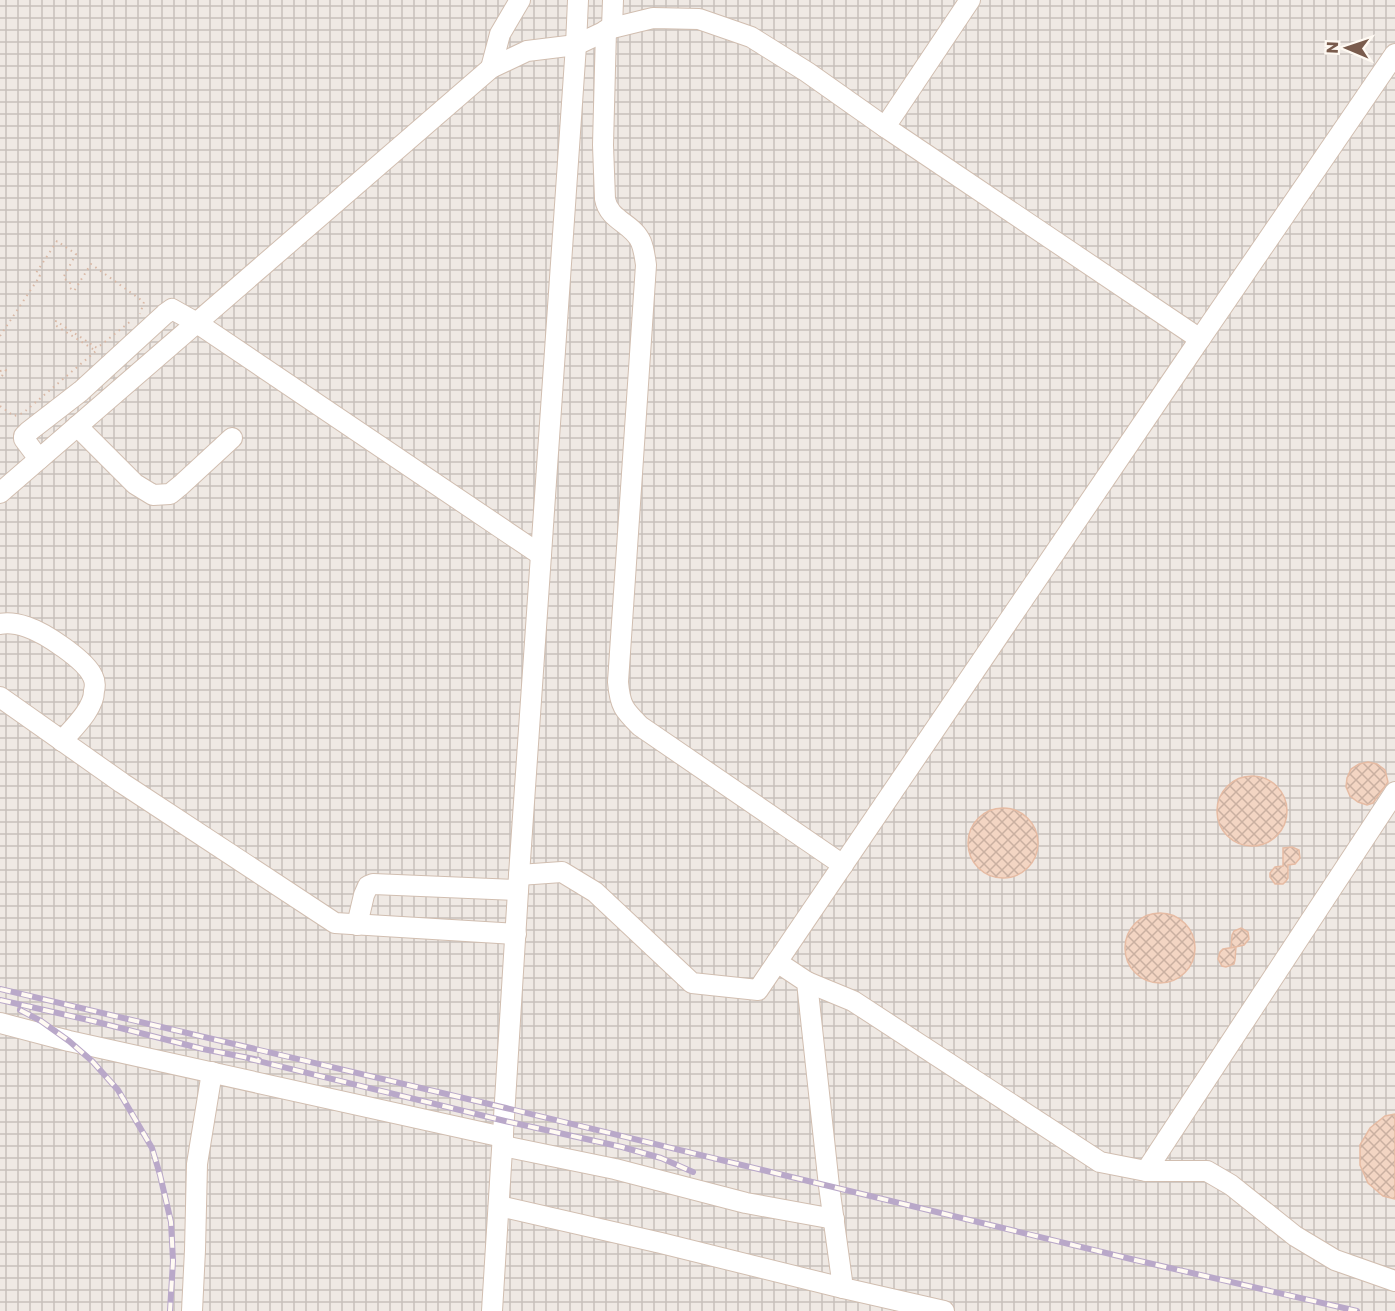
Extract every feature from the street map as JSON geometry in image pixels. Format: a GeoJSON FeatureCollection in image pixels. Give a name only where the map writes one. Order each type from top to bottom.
{"type":"FeatureCollection","features":[{"type":"Feature","properties":{"kind":"lane"},"geometry":{"type":"LineString","coordinates":[[491,68],[500,34],[520,0]]}},
{"type":"Feature","properties":{"kind":"lane"},"geometry":{"type":"LineString","coordinates":[[492,1311],[578,0]]}},
{"type":"Feature","properties":{"kind":"lane"},"geometry":{"type":"LineString","coordinates":[[614,0],[609,29],[603,145],[605,199],[606,207],[612,215],[637,235],[642,243],[646,265],[618,682],[619,701],[640,726],[843,865]]}},
{"type":"Feature","properties":{"kind":"lane"},"geometry":{"type":"LineString","coordinates":[[885,127],[970,0]]}},
{"type":"Feature","properties":{"kind":"lane"},"geometry":{"type":"LineString","coordinates":[[0,493],[491,68],[527,51],[576,45],[609,29],[653,18],[699,19],[751,37],[807,72],[1200,339]]}},
{"type":"Feature","properties":{"kind":"lane"},"geometry":{"type":"LineString","coordinates":[[357,925],[368,886],[519,883],[562,872],[595,892],[692,983],[758,990],[1200,339],[1392,64]]}},
{"type":"Feature","properties":{"kind":"lane"},"geometry":{"type":"LineString","coordinates":[[39,459],[24,436],[81,391],[172,309],[197,323],[541,555]]}},
{"type":"Feature","properties":{"kind":"lane"},"geometry":{"type":"LineString","coordinates":[[77,426],[135,484],[153,495],[170,494],[232,438]]}},
{"type":"Feature","properties":{"kind":"lane"},"geometry":{"type":"LineString","coordinates":[[0,624],[10,622],[29,627],[65,648],[85,666],[94,678],[93,700],[80,722],[62,741]]}},
{"type":"Feature","properties":{"kind":"lane"},"geometry":{"type":"LineString","coordinates":[[0,697],[122,783],[335,923],[516,934]]}},
{"type":"Feature","properties":{"kind":"lane"},"geometry":{"type":"LineString","coordinates":[[1146,1170],[1395,792]]}},
{"type":"Feature","properties":{"kind":"lane"},"geometry":{"type":"LineString","coordinates":[[777,962],[807,982],[853,1000],[1100,1162],[1146,1170],[1207,1171],[1231,1185],[1295,1236],[1335,1260],[1395,1281]]}},
{"type":"Feature","properties":{"kind":"lane"},"geometry":{"type":"LineString","coordinates":[[807,982],[843,1288]]}},
{"type":"Feature","properties":{"kind":"lane"},"geometry":{"type":"LineString","coordinates":[[0,1023],[615,1169],[746,1203],[834,1219]]}},
{"type":"Feature","properties":{"kind":"lane"},"geometry":{"type":"LineString","coordinates":[[192,1311],[197,1164],[212,1072]]}},
{"type":"Feature","properties":{"kind":"lane"},"geometry":{"type":"LineString","coordinates":[[499,1206],[944,1311]]}},
{"type":"Feature","properties":{"kind":"path"},"geometry":{"type":"LineString","coordinates":[[0,336],[40,276],[36,273],[57,241],[75,254],[63,278],[70,282],[70,288],[74,291],[91,264],[144,302],[140,314]]}},
{"type":"Feature","properties":{"kind":"path"},"geometry":{"type":"LineString","coordinates":[[0,406],[14,416],[22,413],[96,351],[56,325],[56,321],[97,348],[132,320]]}},
{"type":"Feature","properties":{"kind":"path"},"geometry":{"type":"LineString","coordinates":[[0,371],[6,370],[0,379]]}},
{"type":"Feature","properties":{"kind":"shaded area"},"geometry":{"type":"Polygon","coordinates":[[[0,0],[1395,0],[1395,1311],[0,1311],[0,0]]]}},
{"type":"Feature","properties":{"kind":"building"},"geometry":{"type":"Polygon","coordinates":[[[1368,762],[1377,764],[1385,770],[1388,782],[1373,803],[1367,805],[1350,796],[1346,787],[1351,769],[1368,762]]]}},
{"type":"Feature","properties":{"kind":"building"},"geometry":{"type":"Polygon","coordinates":[[[1245,776],[1259,776],[1272,782],[1281,791],[1287,804],[1285,824],[1277,836],[1259,846],[1245,846],[1232,840],[1223,831],[1217,818],[1217,804],[1223,791],[1232,782],[1245,776]]]}},
{"type":"Feature","properties":{"kind":"building"},"geometry":{"type":"Polygon","coordinates":[[[1003,808],[1016,811],[1028,818],[1035,830],[1038,843],[1035,856],[1028,868],[1016,875],[1003,878],[990,875],[978,868],[971,856],[968,843],[971,830],[978,818],[990,811],[1003,808]]]}},
{"type":"Feature","properties":{"kind":"building"},"geometry":{"type":"Polygon","coordinates":[[[1292,847],[1299,850],[1300,858],[1295,864],[1288,865],[1286,881],[1283,884],[1275,884],[1270,873],[1275,867],[1283,866],[1283,848],[1292,847]]]}},
{"type":"Feature","properties":{"kind":"building"},"geometry":{"type":"Polygon","coordinates":[[[1153,913],[1167,913],[1180,919],[1189,928],[1195,941],[1193,961],[1185,973],[1167,983],[1153,983],[1140,977],[1131,968],[1125,955],[1125,941],[1131,928],[1140,919],[1153,913]]]}},
{"type":"Feature","properties":{"kind":"building"},"geometry":{"type":"Polygon","coordinates":[[[1241,928],[1248,932],[1249,939],[1244,945],[1231,948],[1234,931],[1241,928]]]}},
{"type":"Feature","properties":{"kind":"building"},"geometry":{"type":"Polygon","coordinates":[[[1236,947],[1234,964],[1222,966],[1218,959],[1220,952],[1223,949],[1236,947]]]}},
{"type":"Feature","properties":{"kind":"building"},"geometry":{"type":"Polygon","coordinates":[[[1395,1114],[1395,1199],[1383,1196],[1368,1183],[1360,1165],[1360,1145],[1370,1128],[1385,1116],[1395,1114]]]}},
{"type":"Feature","properties":{"kind":"railway"},"geometry":{"type":"LineString","coordinates":[[0,989],[1357,1311]]}},
{"type":"Feature","properties":{"kind":"railway"},"geometry":{"type":"LineString","coordinates":[[0,1000],[203,1049],[259,1060]]}},
{"type":"Feature","properties":{"kind":"railway"},"geometry":{"type":"LineString","coordinates":[[20,1010],[41,1021],[92,1061],[118,1090],[152,1148],[171,1222],[173,1261],[170,1311]]}},
{"type":"Feature","properties":{"kind":"railway"},"geometry":{"type":"LineString","coordinates":[[250,1059],[622,1147],[661,1158],[693,1172]]}}]}
